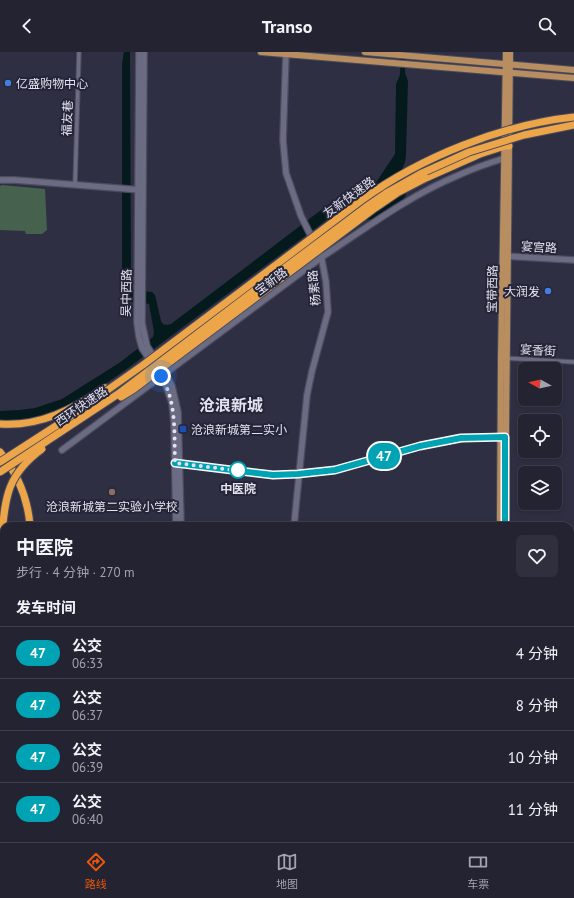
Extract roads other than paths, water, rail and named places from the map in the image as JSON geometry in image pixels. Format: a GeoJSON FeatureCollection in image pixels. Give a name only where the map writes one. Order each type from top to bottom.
{"type":"FeatureCollection","features":[{"type":"Feature","properties":{"kind":"highway"},"geometry":{"type":"LineString","coordinates":[[544,122],[574,114]]}},
{"type":"Feature","properties":{"kind":"highway","name":"友新快速路"},"geometry":{"type":"LineString","coordinates":[[164,348],[362,200],[401,175],[468,144],[544,122],[574,117]]}},
{"type":"Feature","properties":{"kind":"highway","name":"友新快速路"},"geometry":{"type":"LineString","coordinates":[[171,354],[366,207],[406,181],[453,158],[500,141],[546,129],[574,125]]}},
{"type":"Feature","properties":{"kind":"highway"},"geometry":{"type":"LineString","coordinates":[[3,522],[6,497],[15,477],[28,460],[116,399],[160,374],[375,208],[397,193],[466,160],[507,146]]}},
{"type":"Feature","properties":{"kind":"highway","name":"西环快速路"},"geometry":{"type":"LineString","coordinates":[[0,462],[65,420],[143,365],[164,348]]}},
{"type":"Feature","properties":{"kind":"highway","name":"西环快速路"},"geometry":{"type":"LineString","coordinates":[[0,472],[118,394],[171,354]]}},
{"type":"Feature","properties":{"kind":"highway"},"geometry":{"type":"LineString","coordinates":[[0,424],[28,423],[61,414],[143,365]]}},
{"type":"Feature","properties":{"kind":"highway"},"geometry":{"type":"LineString","coordinates":[[118,394],[160,374]]}},
{"type":"Feature","properties":{"kind":"highway"},"geometry":{"type":"LineString","coordinates":[[50,444],[70,426]]}},
{"type":"Feature","properties":{"kind":"highway"},"geometry":{"type":"LineString","coordinates":[[0,452],[19,482],[29,522]]}},
{"type":"Feature","properties":{"kind":"main road"},"geometry":{"type":"LineString","coordinates":[[261,52],[574,78]]}},
{"type":"Feature","properties":{"kind":"main road"},"geometry":{"type":"LineString","coordinates":[[365,52],[574,70]]}},
{"type":"Feature","properties":{"kind":"main road","name":"宝带西路"},"geometry":{"type":"LineString","coordinates":[[505,522],[503,358],[506,256],[508,73],[506,52]]}},
{"type":"Feature","properties":{"kind":"main road","name":"宝带西路"},"geometry":{"type":"LineString","coordinates":[[508,64],[510,52]]}},
{"type":"Feature","properties":{"kind":"main road","name":"宝带西路"},"geometry":{"type":"LineString","coordinates":[[500,522],[503,437]]}},
{"type":"Feature","properties":{"kind":"street","name":"福友巷"},"geometry":{"type":"LineString","coordinates":[[75,185],[79,52]]}},
{"type":"Feature","properties":{"kind":"street","name":"吴中西路"},"geometry":{"type":"LineString","coordinates":[[139,52],[142,190]]}},
{"type":"Feature","properties":{"kind":"street","name":"吴中西路"},"geometry":{"type":"LineString","coordinates":[[144,52],[140,306],[143,342],[168,388],[173,407],[181,522]]}},
{"type":"Feature","properties":{"kind":"street","name":"杨素路"},"geometry":{"type":"LineString","coordinates":[[286,53],[282,140],[286,173],[301,216],[322,257],[326,282],[328,312],[309,384],[298,474],[294,522]]}},
{"type":"Feature","properties":{"kind":"street","name":"宝新路"},"geometry":{"type":"LineString","coordinates":[[62,450],[160,374],[322,257],[369,226],[427,190],[458,175],[507,158]]}},
{"type":"Feature","properties":{"kind":"street"},"geometry":{"type":"LineString","coordinates":[[0,180],[142,190]]}},
{"type":"Feature","properties":{"kind":"street","name":"宴宫路"},"geometry":{"type":"LineString","coordinates":[[506,256],[574,260]]}},
{"type":"Feature","properties":{"kind":"street","name":"宴香街"},"geometry":{"type":"LineString","coordinates":[[503,358],[574,362]]}},
{"type":"Feature","properties":{"kind":"street"},"geometry":{"type":"LineString","coordinates":[[177,463],[273,475],[298,474],[335,470],[420,446],[461,438],[503,437]]}},
{"type":"Feature","properties":{"kind":"street","name":"吴中西路"},"geometry":{"type":"LineString","coordinates":[[176,522],[177,463]]}},
{"type":"Feature","properties":{"kind":"place","name":"亿盛购物中心"},"geometry":{"type":"Point","coordinates":[8,83]}},
{"type":"Feature","properties":{"kind":"place","name":"大润发"},"geometry":{"type":"Point","coordinates":[548,291]}},
{"type":"Feature","properties":{"kind":"place","name":"沧浪新城第二实小"},"geometry":{"type":"Point","coordinates":[183,429]}},
{"type":"Feature","properties":{"kind":"place","name":"中医院"},"geometry":{"type":"Point","coordinates":[238,470]}},
{"type":"Feature","properties":{"kind":"place","name":"沧浪新城第二实验小学校"},"geometry":{"type":"Point","coordinates":[112,492]}},
{"type":"Feature","properties":{"kind":"district","name":"沧浪新城"},"geometry":{"type":"Point","coordinates":[231,405]}}]}
